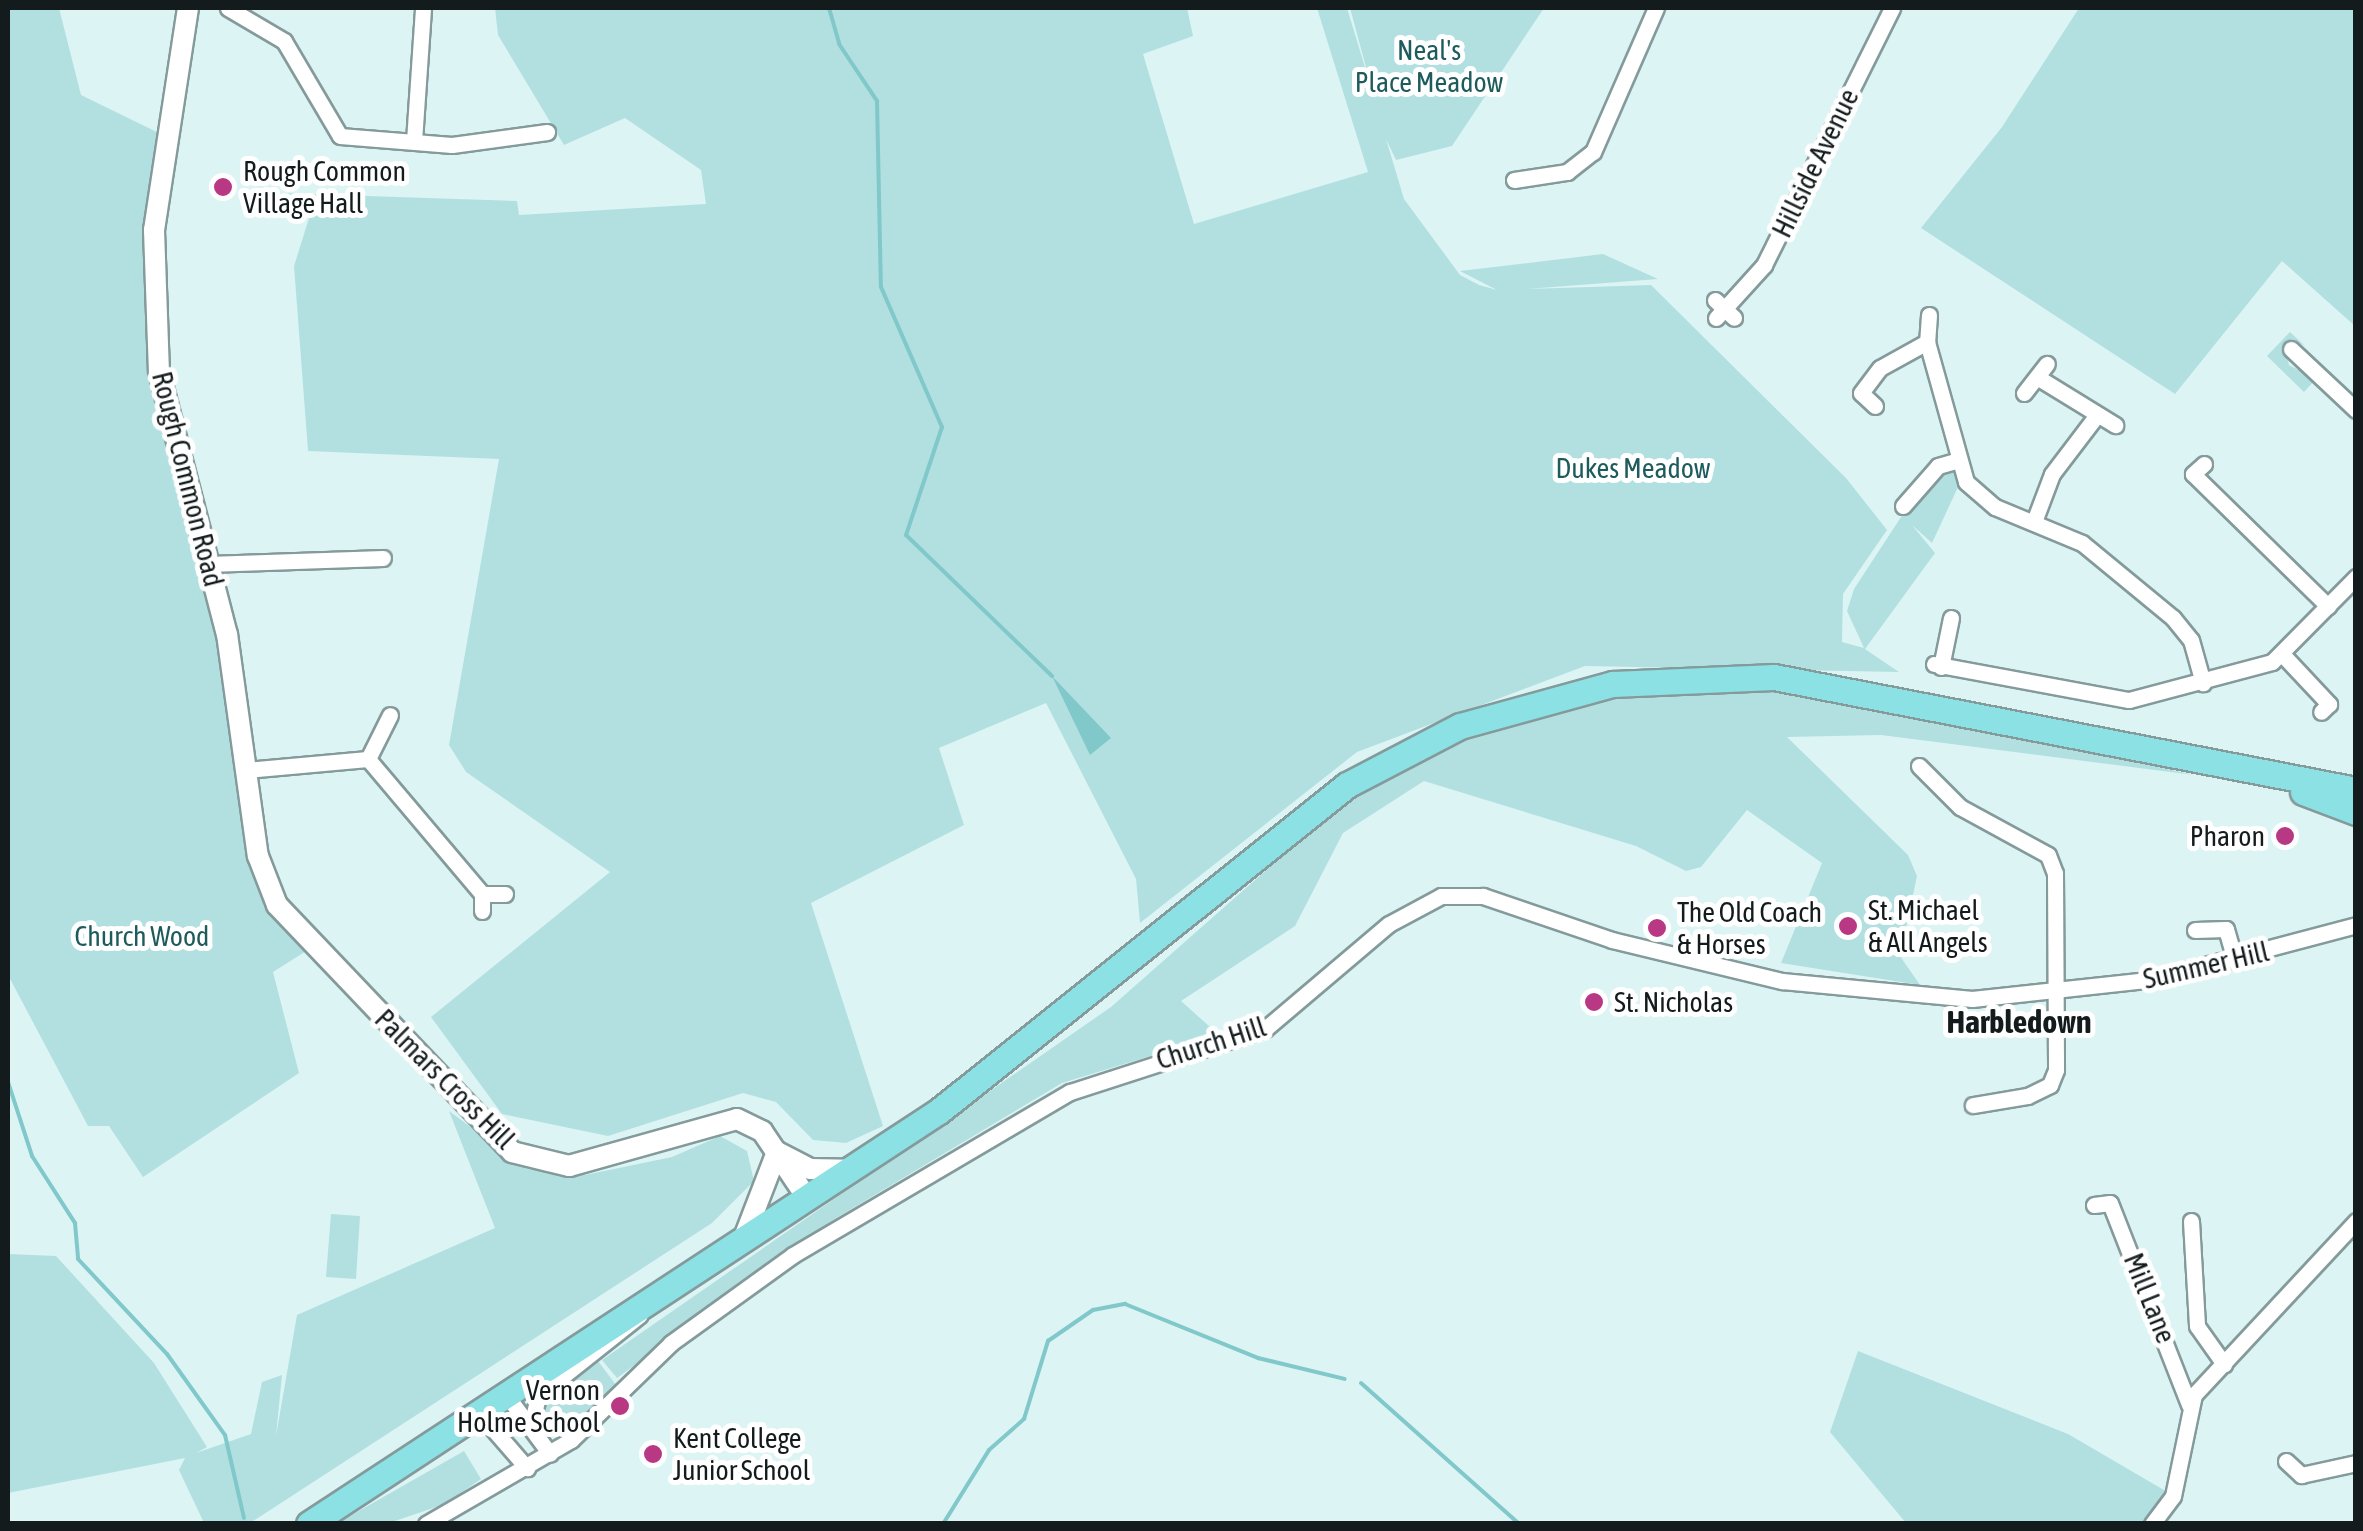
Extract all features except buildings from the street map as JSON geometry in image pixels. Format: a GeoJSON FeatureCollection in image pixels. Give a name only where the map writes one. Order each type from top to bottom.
{"type":"FeatureCollection","features":[{"type":"Feature","properties":{"kind":"main road"},"geometry":{"type":"LineString","coordinates":[[309,1524],[646,1308],[1028,1048],[1346,785],[1460,726],[1538,700],[1613,684],[1774,677],[1911,697],[2262,776],[2356,790]]}},
{"type":"Feature","properties":{"kind":"main road"},"geometry":{"type":"LineString","coordinates":[[2262,776],[2356,812]]}},
{"type":"Feature","properties":{"kind":"street","name":"Rough Common Road"},"geometry":{"type":"LineString","coordinates":[[188,8],[152,272],[167,416],[208,564],[246,770]]}},
{"type":"Feature","properties":{"kind":"street"},"geometry":{"type":"LineString","coordinates":[[228,8],[252,13],[294,54],[340,136],[414,140],[548,132]]}},
{"type":"Feature","properties":{"kind":"street"},"geometry":{"type":"LineString","coordinates":[[414,140],[424,8]]}},
{"type":"Feature","properties":{"kind":"street"},"geometry":{"type":"LineString","coordinates":[[1514,180],[1567,172],[1593,152],[1656,8]]}},
{"type":"Feature","properties":{"kind":"street","name":"Hillside Avenue"},"geometry":{"type":"LineString","coordinates":[[1722,311],[1764,265],[1892,8]]}},
{"type":"Feature","properties":{"kind":"street"},"geometry":{"type":"LineString","coordinates":[[1928,316],[1927,342],[1956,461],[1966,482],[2004,519],[2034,519],[2086,538],[2188,634],[2202,682]]}},
{"type":"Feature","properties":{"kind":"street"},"geometry":{"type":"LineString","coordinates":[[1875,406],[1860,393],[1880,368],[1927,342]]}},
{"type":"Feature","properties":{"kind":"street"},"geometry":{"type":"LineString","coordinates":[[2294,357],[2356,410]]}},
{"type":"Feature","properties":{"kind":"street"},"geometry":{"type":"LineString","coordinates":[[2024,393],[2042,370],[2115,425]]}},
{"type":"Feature","properties":{"kind":"street"},"geometry":{"type":"LineString","coordinates":[[2034,519],[2052,474],[2097,414]]}},
{"type":"Feature","properties":{"kind":"street"},"geometry":{"type":"LineString","coordinates":[[1903,506],[1933,470],[1956,461]]}},
{"type":"Feature","properties":{"kind":"street"},"geometry":{"type":"LineString","coordinates":[[2204,464],[2193,474],[2328,606]]}},
{"type":"Feature","properties":{"kind":"street"},"geometry":{"type":"LineString","coordinates":[[208,564],[383,558]]}},
{"type":"Feature","properties":{"kind":"street"},"geometry":{"type":"LineString","coordinates":[[1952,618],[1937,666],[2107,702],[2202,682],[2282,654],[2356,578]]}},
{"type":"Feature","properties":{"kind":"street"},"geometry":{"type":"LineString","coordinates":[[2282,654],[2329,704],[2321,712]]}},
{"type":"Feature","properties":{"kind":"street"},"geometry":{"type":"LineString","coordinates":[[368,758],[390,715]]}},
{"type":"Feature","properties":{"kind":"street"},"geometry":{"type":"LineString","coordinates":[[246,770],[368,758]]}},
{"type":"Feature","properties":{"kind":"street"},"geometry":{"type":"LineString","coordinates":[[368,758],[482,902],[505,894]]}},
{"type":"Feature","properties":{"kind":"street"},"geometry":{"type":"LineString","coordinates":[[1920,766],[1960,806],[2048,855],[2055,996],[2063,1042],[2050,1085],[1973,1105]]}},
{"type":"Feature","properties":{"kind":"street","name":"Palmars Cross Hill"},"geometry":{"type":"LineString","coordinates":[[246,770],[258,856],[293,929],[512,1152],[569,1166],[726,1117],[762,1131],[807,1198]]}},
{"type":"Feature","properties":{"kind":"street","name":"Church Hill"},"geometry":{"type":"LineString","coordinates":[[426,1524],[550,1454],[671,1343],[793,1255],[1070,1092],[1274,1024],[1389,924],[1441,896],[1483,896],[1612,940],[1826,989],[2055,996]]}},
{"type":"Feature","properties":{"kind":"street","name":"Summer Hill"},"geometry":{"type":"LineString","coordinates":[[2055,996],[2235,960],[2356,925]]}},
{"type":"Feature","properties":{"kind":"street"},"geometry":{"type":"LineString","coordinates":[[2195,930],[2226,929],[2235,960]]}},
{"type":"Feature","properties":{"kind":"street"},"geometry":{"type":"LineString","coordinates":[[738,1245],[760,1213],[778,1152],[810,1169],[852,1169]]}},
{"type":"Feature","properties":{"kind":"street","name":"Mill Lane"},"geometry":{"type":"LineString","coordinates":[[2094,1205],[2110,1203],[2190,1409]]}},
{"type":"Feature","properties":{"kind":"street","name":"Mill Lane"},"geometry":{"type":"LineString","coordinates":[[2191,1221],[2197,1326],[2224,1364]]}},
{"type":"Feature","properties":{"kind":"street"},"geometry":{"type":"LineString","coordinates":[[2152,1524],[2173,1496],[2190,1409],[2224,1364],[2356,1221]]}},
{"type":"Feature","properties":{"kind":"street"},"geometry":{"type":"LineString","coordinates":[[531,1425],[538,1396],[624,1336],[646,1308]]}},
{"type":"Feature","properties":{"kind":"street"},"geometry":{"type":"LineString","coordinates":[[507,1396],[550,1454]]}},
{"type":"Feature","properties":{"kind":"street"},"geometry":{"type":"LineString","coordinates":[[480,1414],[526,1468]]}},
{"type":"Feature","properties":{"kind":"street"},"geometry":{"type":"LineString","coordinates":[[2286,1461],[2300,1475],[2356,1464]]}},
{"type":"Feature","properties":{"kind":"green space","name":"Church Wood"},"geometry":{"type":"Polygon","coordinates":[[[8,8],[59,8],[81,95],[165,136],[156,334],[227,634],[258,856],[311,948],[273,972],[299,1073],[143,1177],[109,1126],[88,1126],[8,975],[8,8]]]}},
{"type":"Feature","properties":{"kind":"green space"},"geometry":{"type":"Polygon","coordinates":[[[495,8],[1187,8],[1193,36],[1143,54],[1194,224],[1368,172],[1317,8],[1347,8],[1374,97],[1350,8],[1544,8],[1452,146],[1396,160],[1386,139],[1404,199],[1460,275],[1479,285],[1497,290],[1460,271],[1603,254],[1658,279],[1527,289],[1651,285],[1846,478],[1887,530],[1843,594],[1842,642],[1864,648],[1847,611],[1854,589],[1903,514],[1951,465],[1959,485],[1932,543],[1912,525],[1935,553],[1865,649],[1899,672],[1585,666],[1357,752],[1140,923],[1136,879],[1046,703],[939,748],[964,825],[811,903],[883,1126],[846,1143],[813,1140],[776,1102],[743,1093],[608,1136],[502,1114],[431,1017],[610,872],[466,772],[449,745],[499,459],[308,451],[294,266],[309,218],[278,205],[277,193],[517,201],[519,215],[706,204],[701,170],[625,118],[564,145],[498,35],[495,8]]]}},
{"type":"Feature","properties":{"kind":"green space"},"geometry":{"type":"Polygon","coordinates":[[[2079,8],[2355,8],[2355,326],[2282,261],[2175,394],[1921,228],[2002,127],[2079,8]]]}},
{"type":"Feature","properties":{"kind":"green space"},"geometry":{"type":"Polygon","coordinates":[[[2290,332],[2305,346],[2293,339],[2285,348],[2289,365],[2316,379],[2304,392],[2267,356],[2290,332]]]}},
{"type":"Feature","properties":{"kind":"green space"},"geometry":{"type":"Polygon","coordinates":[[[1726,687],[1852,698],[2194,775],[1881,735],[1787,737],[1908,855],[1917,876],[1900,956],[1920,985],[1781,963],[1822,863],[1747,810],[1701,867],[1686,871],[1636,846],[1424,781],[1343,833],[1295,926],[1181,1001],[1219,1035],[1062,1083],[833,1220],[617,1378],[602,1360],[1111,1007],[1324,819],[1389,777],[1452,741],[1584,699],[1726,687]]]}},
{"type":"Feature","properties":{"kind":"green space"},"geometry":{"type":"Polygon","coordinates":[[[449,1111],[527,1169],[585,1175],[672,1157],[720,1136],[747,1151],[754,1181],[712,1223],[250,1523],[204,1523],[179,1470],[185,1458],[8,1493],[8,1254],[56,1256],[154,1363],[207,1447],[196,1453],[251,1434],[262,1382],[282,1375],[276,1436],[297,1315],[495,1228],[449,1111]]]}},
{"type":"Feature","properties":{"kind":"green space"},"geometry":{"type":"Polygon","coordinates":[[[331,1214],[360,1216],[356,1279],[326,1277],[331,1214]]]}},
{"type":"Feature","properties":{"kind":"green space"},"geometry":{"type":"Polygon","coordinates":[[[1858,1351],[2068,1434],[2169,1493],[2147,1523],[1906,1523],[1830,1432],[1858,1351]]]}},
{"type":"Feature","properties":{"kind":"green space"},"geometry":{"type":"Polygon","coordinates":[[[598,1361],[616,1385],[570,1430],[545,1428],[538,1408],[548,1394],[598,1361]]]}},
{"type":"Feature","properties":{"kind":"green space"},"geometry":{"type":"Polygon","coordinates":[[[464,1451],[481,1479],[445,1504],[389,1523],[336,1524],[464,1451]]]}},
{"type":"Feature","properties":{"kind":"shaded area"},"geometry":{"type":"Polygon","coordinates":[[[1052,676],[1111,738],[1090,755],[1052,676]]]}},
{"type":"Feature","properties":{"kind":"waterway"},"geometry":{"type":"LineString","coordinates":[[829,8],[839,44],[877,101],[881,287],[942,427],[906,535],[1052,676]]}},
{"type":"Feature","properties":{"kind":"waterway"},"geometry":{"type":"LineString","coordinates":[[8,1082],[32,1156],[75,1223],[78,1259],[167,1354],[225,1435],[244,1518]]}},
{"type":"Feature","properties":{"kind":"waterway"},"geometry":{"type":"LineString","coordinates":[[943,1524],[989,1450],[1024,1419],[1048,1341],[1093,1310],[1125,1304],[1258,1358],[1345,1379]]}},
{"type":"Feature","properties":{"kind":"waterway"},"geometry":{"type":"LineString","coordinates":[[1361,1383],[1519,1524]]}},
{"type":"Feature","properties":{"kind":"place","name":"Rough Common Village Hall"},"geometry":{"type":"Point","coordinates":[223,187]}},
{"type":"Feature","properties":{"kind":"place","name":"Pharon"},"geometry":{"type":"Point","coordinates":[2285,836]}},
{"type":"Feature","properties":{"kind":"place","name":"St. Michael & All Angels"},"geometry":{"type":"Point","coordinates":[1848,926]}},
{"type":"Feature","properties":{"kind":"place","name":"The Old Coach & Horses"},"geometry":{"type":"Point","coordinates":[1657,928]}},
{"type":"Feature","properties":{"kind":"place","name":"St. Nicholas"},"geometry":{"type":"Point","coordinates":[1594,1002]}},
{"type":"Feature","properties":{"kind":"place","name":"Vernon Holme School"},"geometry":{"type":"Point","coordinates":[620,1406]}},
{"type":"Feature","properties":{"kind":"place","name":"Kent College Junior School"},"geometry":{"type":"Point","coordinates":[653,1454]}},
{"type":"Feature","properties":{"kind":"district","name":"Harbledown"},"geometry":{"type":"Point","coordinates":[2019,1022]}},
{"type":"Feature","properties":{"kind":"park label","name":"Neal's Place Meadow"},"geometry":{"type":"Point","coordinates":[1429,66]}},
{"type":"Feature","properties":{"kind":"park label","name":"Dukes Meadow"},"geometry":{"type":"Point","coordinates":[1633,468]}}]}
